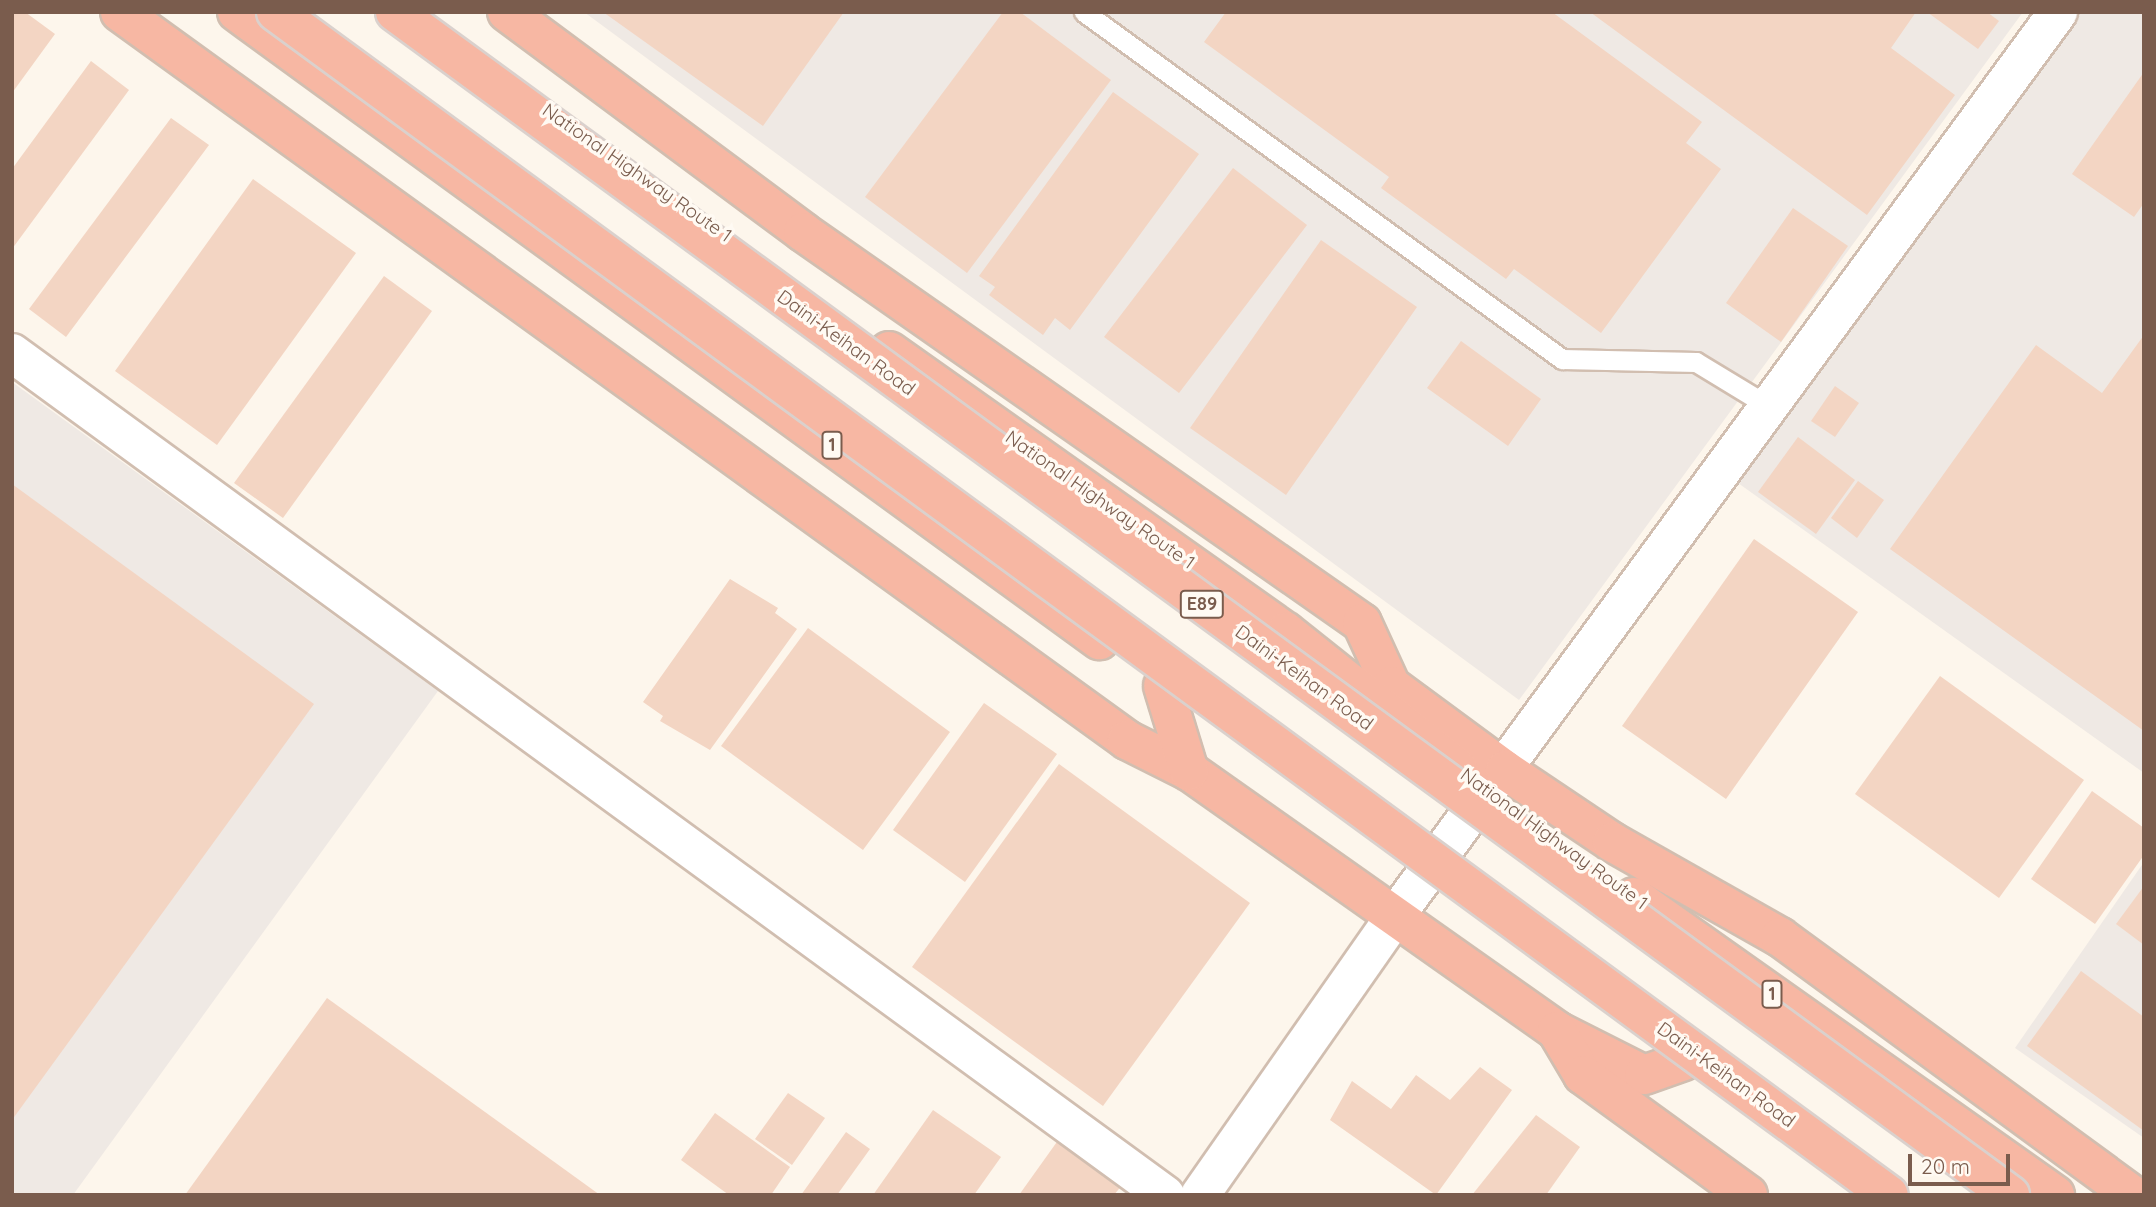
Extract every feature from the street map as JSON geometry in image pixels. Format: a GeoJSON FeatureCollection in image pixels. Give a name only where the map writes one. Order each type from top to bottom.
{"type":"FeatureCollection","features":[{"type":"Feature","properties":{"kind":"highway"},"geometry":{"type":"LineString","coordinates":[[120,12],[1127,740],[1189,771],[1557,1031],[1644,1075],[1684,1061]]}},
{"type":"Feature","properties":{"kind":"highway","name":"1"},"geometry":{"type":"LineString","coordinates":[[237,12],[1867,1195]]}},
{"type":"Feature","properties":{"kind":"highway","name":"Daini-Keihan Road"},"geometry":{"type":"LineString","coordinates":[[275,12],[1889,1195]]}},
{"type":"Feature","properties":{"kind":"highway","name":"Daini-Keihan Road"},"geometry":{"type":"LineString","coordinates":[[395,12],[2010,1195]]}},
{"type":"Feature","properties":{"kind":"highway","name":"National Highway Route 1"},"geometry":{"type":"LineString","coordinates":[[410,12],[1497,782],[1774,996],[2055,1195]]}},
{"type":"Feature","properties":{"kind":"highway"},"geometry":{"type":"LineString","coordinates":[[507,12],[803,232],[1362,623],[1391,686]]}},
{"type":"Feature","properties":{"kind":"highway"},"geometry":{"type":"LineString","coordinates":[[1286,632],[1309,636],[1391,686],[1497,782],[1694,886],[1780,937],[2132,1195]]}},
{"type":"Feature","properties":{"kind":"highway"},"geometry":{"type":"LineString","coordinates":[[1163,686],[1189,771]]}},
{"type":"Feature","properties":{"kind":"highway"},"geometry":{"type":"LineString","coordinates":[[1694,886],[1713,926],[1774,996]]}},
{"type":"Feature","properties":{"kind":"highway"},"geometry":{"type":"LineString","coordinates":[[1557,1031],[1583,1075],[1748,1195]]}},
{"type":"Feature","properties":{"kind":"street"},"geometry":{"type":"LineString","coordinates":[[1200,1195],[1395,916],[1497,782],[2058,12]]}},
{"type":"Feature","properties":{"kind":"street"},"geometry":{"type":"LineString","coordinates":[[12,353],[1165,1195]]}},
{"type":"Feature","properties":{"kind":"lane"},"geometry":{"type":"LineString","coordinates":[[1084,12],[1562,359],[1696,362],[1770,407]]}},
{"type":"Feature","properties":{"kind":"shaded area"},"geometry":{"type":"Polygon","coordinates":[[[584,12],[2023,12],[1519,700],[584,12]]]}},
{"type":"Feature","properties":{"kind":"shaded area"},"geometry":{"type":"Polygon","coordinates":[[[2076,12],[2144,12],[2144,773],[1738,483],[2076,12]]]}},
{"type":"Feature","properties":{"kind":"shaded area"},"geometry":{"type":"Polygon","coordinates":[[[12,382],[438,691],[73,1195],[12,1195],[12,382]]]}},
{"type":"Feature","properties":{"kind":"shaded area"},"geometry":{"type":"Polygon","coordinates":[[[2144,862],[2144,1138],[2015,1048],[2144,862]]]}},
{"type":"Feature","properties":{"kind":"building"},"geometry":{"type":"Polygon","coordinates":[[[12,12],[25,12],[55,34],[12,93],[12,12]]]}},
{"type":"Feature","properties":{"kind":"building"},"geometry":{"type":"Polygon","coordinates":[[[603,12],[844,12],[763,126],[603,12]]]}},
{"type":"Feature","properties":{"kind":"building"},"geometry":{"type":"Polygon","coordinates":[[[1003,12],[1020,12],[1111,80],[967,273],[865,197],[1003,12]]]}},
{"type":"Feature","properties":{"kind":"building"},"geometry":{"type":"Polygon","coordinates":[[[1226,12],[1552,12],[1702,122],[1686,143],[1721,169],[1601,333],[1514,269],[1506,279],[1381,188],[1389,177],[1204,42],[1226,12]]]}},
{"type":"Feature","properties":{"kind":"building"},"geometry":{"type":"Polygon","coordinates":[[[1590,12],[1916,12],[1891,48],[1955,95],[1867,215],[1590,12]]]}},
{"type":"Feature","properties":{"kind":"building"},"geometry":{"type":"Polygon","coordinates":[[[1927,12],[1987,12],[1999,21],[1978,49],[1927,12]]]}},
{"type":"Feature","properties":{"kind":"building"},"geometry":{"type":"Polygon","coordinates":[[[91,61],[129,90],[12,249],[12,169],[91,61]]]}},
{"type":"Feature","properties":{"kind":"building"},"geometry":{"type":"Polygon","coordinates":[[[2144,72],[2144,203],[2134,217],[2072,174],[2144,72]]]}},
{"type":"Feature","properties":{"kind":"building"},"geometry":{"type":"Polygon","coordinates":[[[1113,92],[1199,154],[1070,330],[1055,318],[1043,335],[989,295],[995,287],[979,276],[1113,92]]]}},
{"type":"Feature","properties":{"kind":"building"},"geometry":{"type":"Polygon","coordinates":[[[171,118],[209,145],[66,337],[29,309],[171,118]]]}},
{"type":"Feature","properties":{"kind":"building"},"geometry":{"type":"Polygon","coordinates":[[[1233,168],[1307,225],[1179,393],[1104,337],[1233,168]]]}},
{"type":"Feature","properties":{"kind":"building"},"geometry":{"type":"Polygon","coordinates":[[[253,179],[356,253],[217,445],[115,371],[253,179]]]}},
{"type":"Feature","properties":{"kind":"building"},"geometry":{"type":"Polygon","coordinates":[[[1793,208],[1848,246],[1781,342],[1726,303],[1793,208]]]}},
{"type":"Feature","properties":{"kind":"building"},"geometry":{"type":"Polygon","coordinates":[[[1321,240],[1417,307],[1286,495],[1190,428],[1321,240]]]}},
{"type":"Feature","properties":{"kind":"building"},"geometry":{"type":"Polygon","coordinates":[[[384,276],[432,311],[283,518],[234,483],[384,276]]]}},
{"type":"Feature","properties":{"kind":"building"},"geometry":{"type":"Polygon","coordinates":[[[2144,335],[2144,731],[1890,549],[2036,345],[2102,393],[2144,335]]]}},
{"type":"Feature","properties":{"kind":"building"},"geometry":{"type":"Polygon","coordinates":[[[1461,341],[1541,399],[1508,446],[1427,388],[1461,341]]]}},
{"type":"Feature","properties":{"kind":"building"},"geometry":{"type":"Polygon","coordinates":[[[1835,386],[1859,403],[1835,437],[1811,421],[1835,386]]]}},
{"type":"Feature","properties":{"kind":"building"},"geometry":{"type":"Polygon","coordinates":[[[1798,437],[1855,480],[1816,534],[1758,492],[1798,437]]]}},
{"type":"Feature","properties":{"kind":"building"},"geometry":{"type":"Polygon","coordinates":[[[1858,481],[1884,500],[1857,538],[1831,518],[1858,481]]]}},
{"type":"Feature","properties":{"kind":"building"},"geometry":{"type":"Polygon","coordinates":[[[12,484],[314,704],[12,1120],[12,484]]]}},
{"type":"Feature","properties":{"kind":"building"},"geometry":{"type":"Polygon","coordinates":[[[1754,539],[1858,612],[1726,799],[1622,726],[1754,539]]]}},
{"type":"Feature","properties":{"kind":"building"},"geometry":{"type":"Polygon","coordinates":[[[730,579],[778,608],[775,613],[797,629],[710,750],[660,721],[663,716],[643,702],[730,579]]]}},
{"type":"Feature","properties":{"kind":"building"},"geometry":{"type":"Polygon","coordinates":[[[808,628],[950,732],[863,850],[721,746],[808,628]]]}},
{"type":"Feature","properties":{"kind":"building"},"geometry":{"type":"Polygon","coordinates":[[[1940,676],[2084,780],[1999,898],[1855,794],[1940,676]]]}},
{"type":"Feature","properties":{"kind":"building"},"geometry":{"type":"Polygon","coordinates":[[[984,703],[1057,754],[965,882],[893,830],[984,703]]]}},
{"type":"Feature","properties":{"kind":"building"},"geometry":{"type":"Polygon","coordinates":[[[1059,764],[1250,903],[1103,1106],[912,967],[1059,764]]]}},
{"type":"Feature","properties":{"kind":"building"},"geometry":{"type":"Polygon","coordinates":[[[2092,791],[2144,828],[2144,855],[2095,924],[2031,879],[2092,791]]]}},
{"type":"Feature","properties":{"kind":"building"},"geometry":{"type":"Polygon","coordinates":[[[2144,886],[2144,945],[2116,924],[2144,886]]]}},
{"type":"Feature","properties":{"kind":"building"},"geometry":{"type":"Polygon","coordinates":[[[2081,971],[2144,1017],[2144,1131],[2027,1046],[2081,971]]]}},
{"type":"Feature","properties":{"kind":"building"},"geometry":{"type":"Polygon","coordinates":[[[327,998],[600,1195],[185,1195],[327,998]]]}},
{"type":"Feature","properties":{"kind":"building"},"geometry":{"type":"Polygon","coordinates":[[[1480,1067],[1512,1090],[1436,1195],[1330,1120],[1352,1081],[1391,1109],[1416,1075],[1450,1100],[1480,1067]]]}},
{"type":"Feature","properties":{"kind":"building"},"geometry":{"type":"Polygon","coordinates":[[[788,1093],[825,1118],[792,1165],[755,1139],[788,1093]]]}},
{"type":"Feature","properties":{"kind":"building"},"geometry":{"type":"Polygon","coordinates":[[[933,1110],[1001,1157],[974,1195],[873,1195],[933,1110]]]}},
{"type":"Feature","properties":{"kind":"building"},"geometry":{"type":"Polygon","coordinates":[[[715,1113],[790,1167],[771,1195],[729,1195],[681,1160],[715,1113]]]}},
{"type":"Feature","properties":{"kind":"building"},"geometry":{"type":"Polygon","coordinates":[[[1536,1115],[1580,1147],[1546,1195],[1472,1195],[1536,1115]]]}},
{"type":"Feature","properties":{"kind":"building"},"geometry":{"type":"Polygon","coordinates":[[[846,1132],[870,1149],[837,1195],[801,1195],[846,1132]]]}},
{"type":"Feature","properties":{"kind":"building"},"geometry":{"type":"Polygon","coordinates":[[[1059,1139],[1122,1185],[1114,1195],[1019,1195],[1059,1139]]]}}]}
